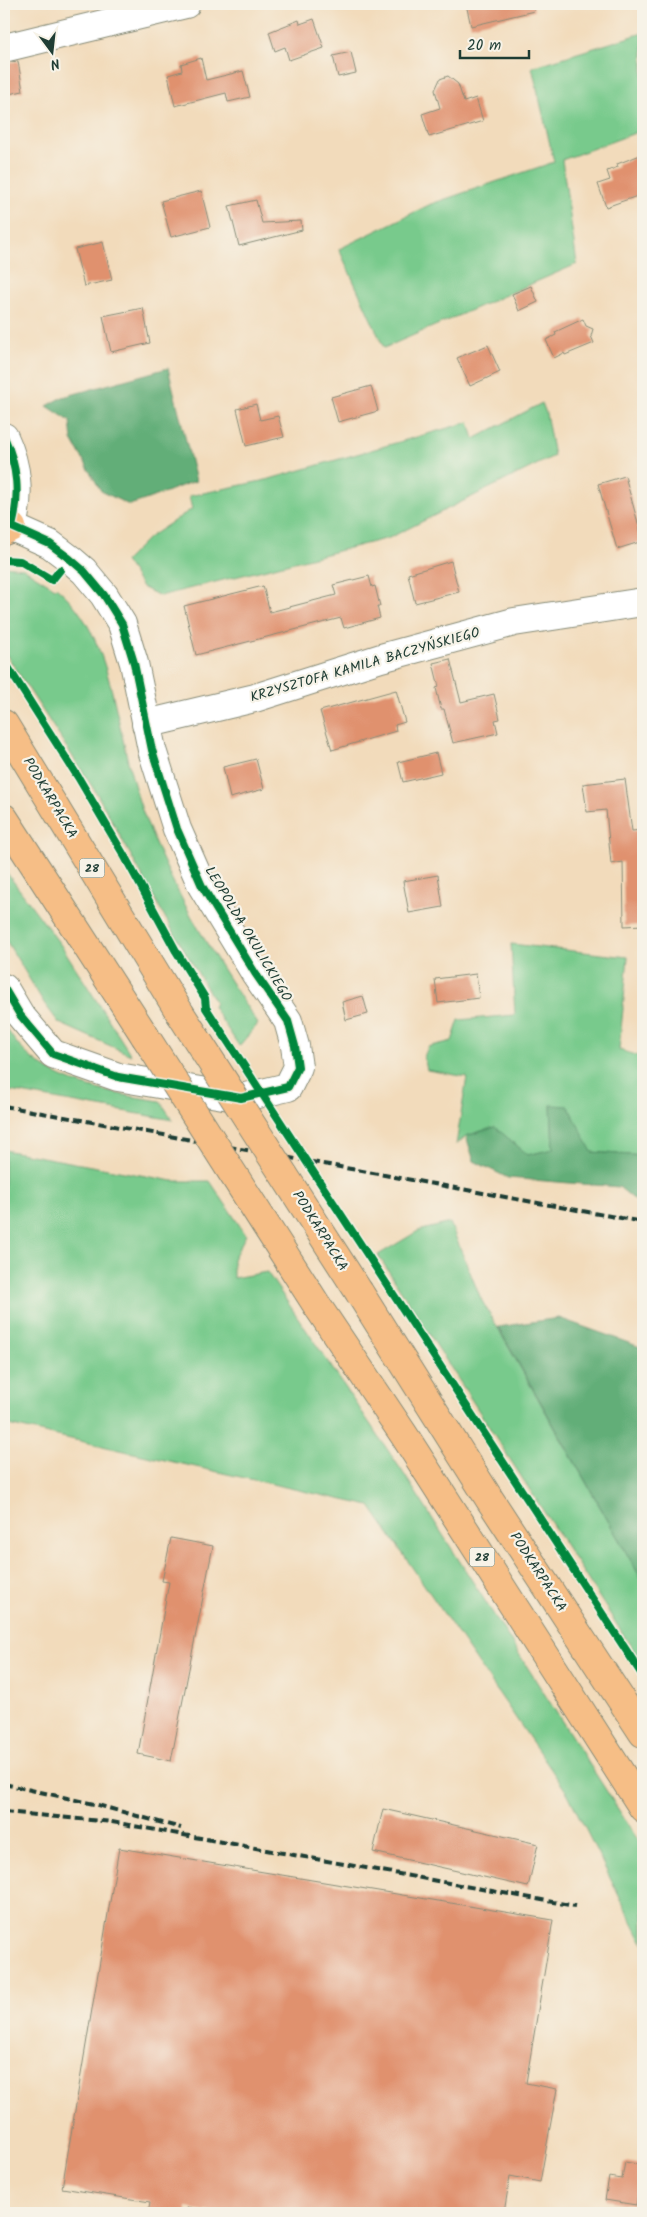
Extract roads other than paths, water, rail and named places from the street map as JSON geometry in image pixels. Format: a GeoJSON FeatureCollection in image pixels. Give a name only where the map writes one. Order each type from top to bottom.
{"type":"FeatureCollection","features":[{"type":"Feature","properties":{"kind":"main road","name":"PODKARPACKA"},"geometry":{"type":"LineString","coordinates":[[4,724],[180,1012],[496,1508],[643,1733]]}},
{"type":"Feature","properties":{"kind":"main road","name":"28"},"geometry":{"type":"LineString","coordinates":[[4,818],[643,1808]]}},
{"type":"Feature","properties":{"kind":"street"},"geometry":{"type":"LineString","coordinates":[[4,48],[186,4]]}},
{"type":"Feature","properties":{"kind":"street"},"geometry":{"type":"LineString","coordinates":[[4,437],[12,455],[18,491],[17,510],[6,528]]}},
{"type":"Feature","properties":{"kind":"street","name":"LEOPOLDA OKULICKIEGO"},"geometry":{"type":"LineString","coordinates":[[4,988],[20,1015],[54,1054],[118,1077],[241,1098],[288,1087],[298,1067],[295,1046],[288,1021],[255,973],[202,886],[177,830],[146,724],[134,663],[122,624],[104,595],[70,559],[50,544],[6,528]]}},
{"type":"Feature","properties":{"kind":"street","name":"KRZYSZTOFA KAMILA BACZYŃSKIEGO"},"geometry":{"type":"LineString","coordinates":[[146,724],[255,698],[381,658],[514,622],[643,602]]}},
{"type":"Feature","properties":{"kind":"railway"},"geometry":{"type":"LineString","coordinates":[[4,1106],[643,1222]]}},
{"type":"Feature","properties":{"kind":"railway"},"geometry":{"type":"LineString","coordinates":[[4,1784],[94,1804],[181,1828]]}},
{"type":"Feature","properties":{"kind":"railway"},"geometry":{"type":"LineString","coordinates":[[4,1812],[112,1822],[575,1906]]}}]}
